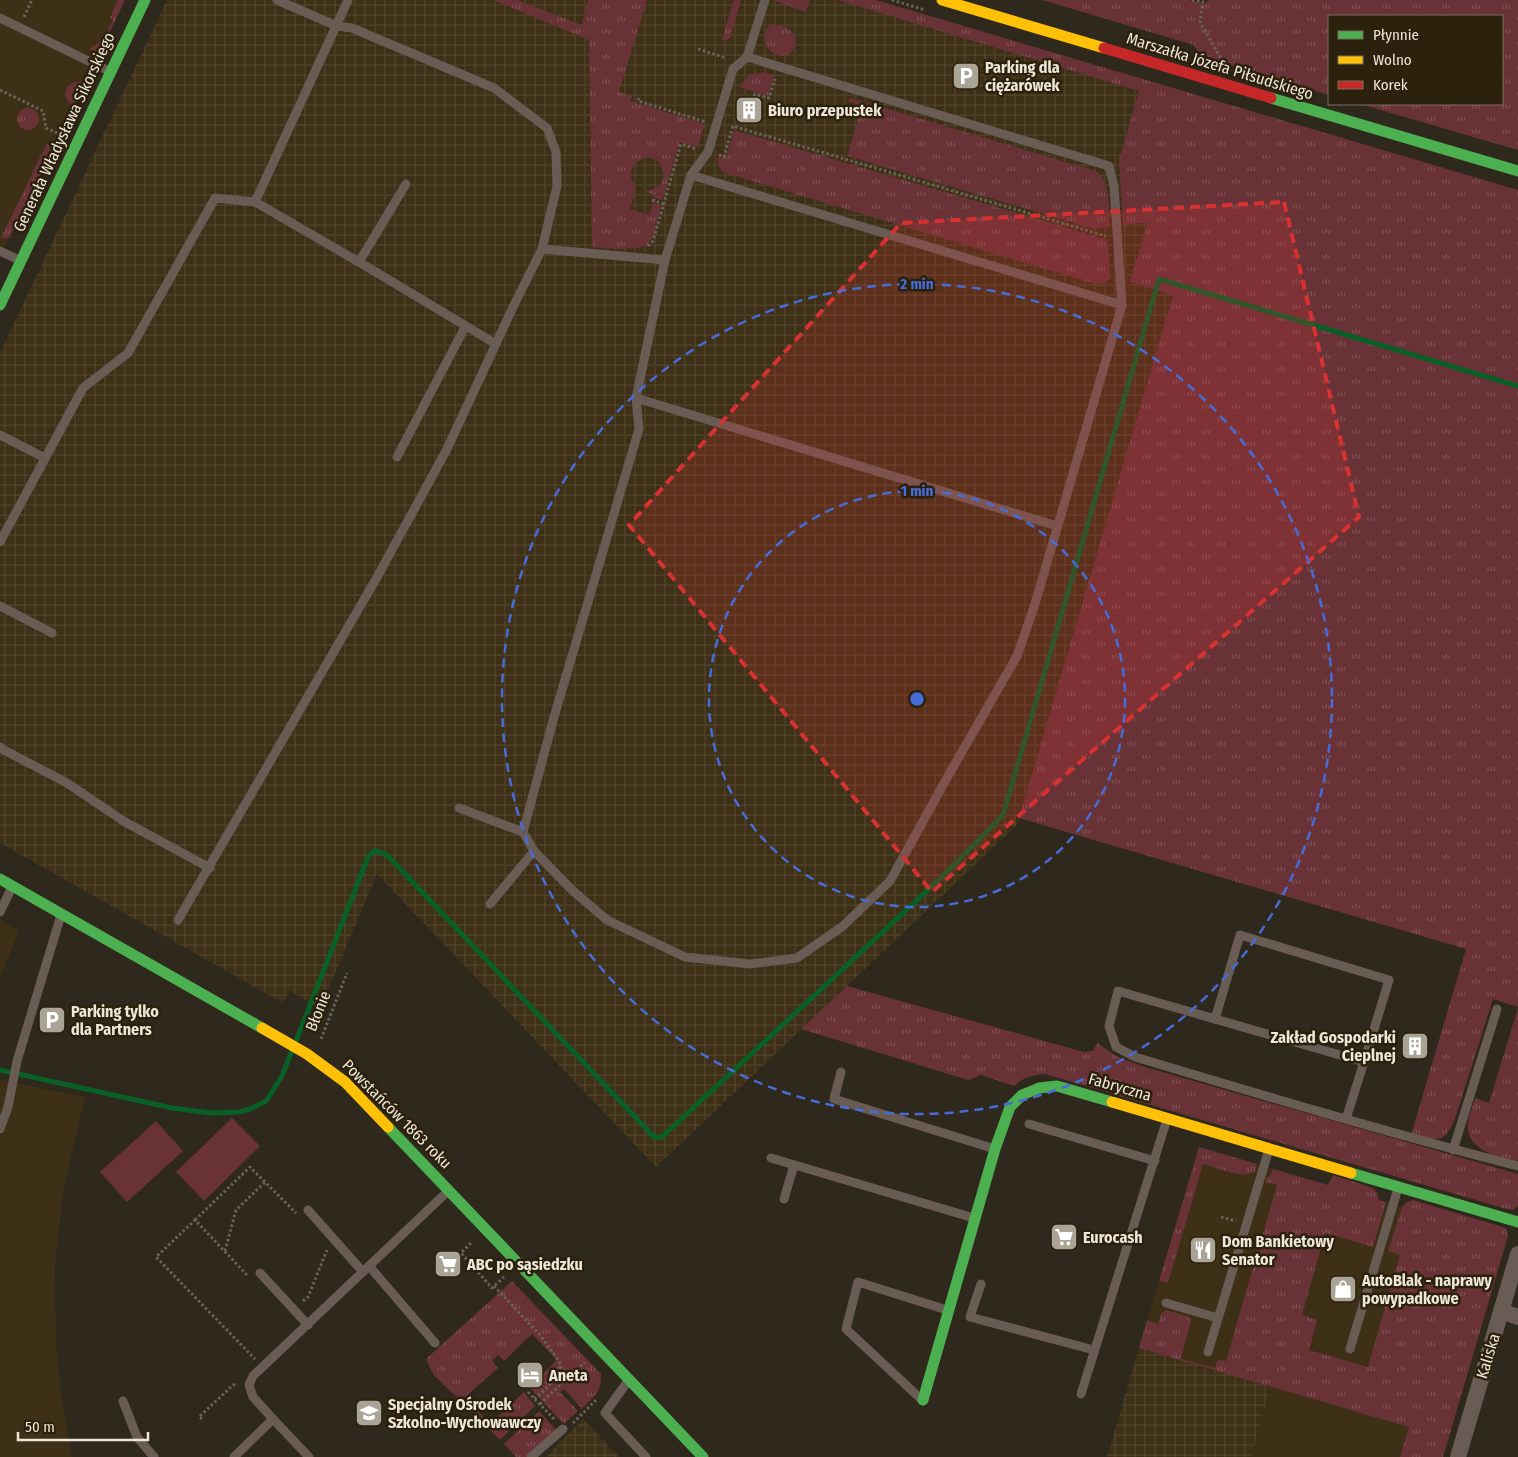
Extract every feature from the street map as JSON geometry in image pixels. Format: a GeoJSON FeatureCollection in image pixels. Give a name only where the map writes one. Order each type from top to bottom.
{"type":"FeatureCollection","features":[{"type":"Feature","properties":{"kind":"street","name":"Generała Władysława Sikorskiego"},"geometry":{"type":"LineString","coordinates":[[0,305],[145,0]]}},
{"type":"Feature","properties":{"kind":"street","name":"Marszałka Józefa Piłsudskiego"},"geometry":{"type":"LineString","coordinates":[[942,0],[1518,171]]}},
{"type":"Feature","properties":{"kind":"street","name":"Powstańców 1863 roku"},"geometry":{"type":"LineString","coordinates":[[0,879],[310,1056],[346,1082],[703,1457]]}},
{"type":"Feature","properties":{"kind":"street","name":"Fabryczna"},"geometry":{"type":"LineString","coordinates":[[923,1400],[974,1218],[1010,1107],[1022,1095],[1039,1088],[1057,1086],[1518,1222]]}},
{"type":"Feature","properties":{"kind":"street","name":"Kaliska"},"geometry":{"type":"LineString","coordinates":[[1458,1457],[1518,1254]]}},
{"type":"Feature","properties":{"kind":"street"},"geometry":{"type":"LineString","coordinates":[[1501,1311],[1518,1317]]}},
{"type":"Feature","properties":{"kind":"lane"},"geometry":{"type":"LineString","coordinates":[[178,920],[210,868],[376,579],[446,451],[542,249],[556,186],[556,152],[548,128],[494,88],[352,28],[337,26],[277,0]]}},
{"type":"Feature","properties":{"kind":"lane"},"geometry":{"type":"LineString","coordinates":[[255,202],[348,0]]}},
{"type":"Feature","properties":{"kind":"lane"},"geometry":{"type":"LineString","coordinates":[[523,832],[554,716],[639,429],[636,398],[665,260],[691,175],[708,152],[733,69],[747,57],[765,0]]}},
{"type":"Feature","properties":{"kind":"lane"},"geometry":{"type":"LineString","coordinates":[[0,18],[111,72]]}},
{"type":"Feature","properties":{"kind":"lane"},"geometry":{"type":"LineString","coordinates":[[459,808],[523,832],[534,851],[573,891],[607,920],[685,957],[750,964],[796,958],[843,926],[890,881],[1017,656],[1035,604],[1122,305],[1114,186],[1109,166],[747,57]]}},
{"type":"Feature","properties":{"kind":"lane"},"geometry":{"type":"LineString","coordinates":[[691,175],[1122,305]]}},
{"type":"Feature","properties":{"kind":"lane"},"geometry":{"type":"LineString","coordinates":[[359,262],[406,184]]}},
{"type":"Feature","properties":{"kind":"lane"},"geometry":{"type":"LineString","coordinates":[[0,542],[83,388],[128,352],[215,198],[255,202],[496,344]]}},
{"type":"Feature","properties":{"kind":"lane"},"geometry":{"type":"LineString","coordinates":[[542,249],[665,260]]}},
{"type":"Feature","properties":{"kind":"lane"},"geometry":{"type":"LineString","coordinates":[[0,251],[21,261]]}},
{"type":"Feature","properties":{"kind":"lane"},"geometry":{"type":"LineString","coordinates":[[397,457],[465,327]]}},
{"type":"Feature","properties":{"kind":"lane"},"geometry":{"type":"LineString","coordinates":[[636,398],[1057,526]]}},
{"type":"Feature","properties":{"kind":"lane"},"geometry":{"type":"LineString","coordinates":[[0,435],[45,458]]}},
{"type":"Feature","properties":{"kind":"lane"},"geometry":{"type":"LineString","coordinates":[[0,606],[52,633]]}},
{"type":"Feature","properties":{"kind":"lane"},"geometry":{"type":"LineString","coordinates":[[0,746],[2,749],[67,783],[125,822],[210,868]]}},
{"type":"Feature","properties":{"kind":"lane"},"geometry":{"type":"LineString","coordinates":[[490,904],[534,851]]}},
{"type":"Feature","properties":{"kind":"lane"},"geometry":{"type":"LineString","coordinates":[[0,912],[12,886]]}},
{"type":"Feature","properties":{"kind":"lane"},"geometry":{"type":"LineString","coordinates":[[0,1128],[8,1107],[17,1061],[61,913]]}},
{"type":"Feature","properties":{"kind":"lane"},"geometry":{"type":"LineString","coordinates":[[1215,1019],[1240,935],[1389,980],[1346,1119]]}},
{"type":"Feature","properties":{"kind":"lane"},"geometry":{"type":"LineString","coordinates":[[1364,1062],[1118,991],[1109,1026],[1116,1046],[1135,1058],[1453,1150],[1518,1166]]}},
{"type":"Feature","properties":{"kind":"lane"},"geometry":{"type":"LineString","coordinates":[[1453,1150],[1497,1009]]}},
{"type":"Feature","properties":{"kind":"lane"},"geometry":{"type":"LineString","coordinates":[[841,1072],[834,1099],[995,1149]]}},
{"type":"Feature","properties":{"kind":"lane"},"geometry":{"type":"LineString","coordinates":[[1081,1394],[1155,1161],[1167,1117]]}},
{"type":"Feature","properties":{"kind":"lane"},"geometry":{"type":"LineString","coordinates":[[1029,1124],[1155,1161]]}},
{"type":"Feature","properties":{"kind":"lane"},"geometry":{"type":"LineString","coordinates":[[1208,1352],[1269,1149]]}},
{"type":"Feature","properties":{"kind":"lane"},"geometry":{"type":"LineString","coordinates":[[771,1158],[974,1218]]}},
{"type":"Feature","properties":{"kind":"lane"},"geometry":{"type":"LineString","coordinates":[[784,1199],[794,1165]]}},
{"type":"Feature","properties":{"kind":"lane"},"geometry":{"type":"LineString","coordinates":[[1350,1349],[1398,1188]]}},
{"type":"Feature","properties":{"kind":"lane"},"geometry":{"type":"LineString","coordinates":[[309,1457],[253,1397],[249,1385],[253,1376],[449,1190]]}},
{"type":"Feature","properties":{"kind":"lane"},"geometry":{"type":"LineString","coordinates":[[308,1210],[435,1343]]}},
{"type":"Feature","properties":{"kind":"lane"},"geometry":{"type":"LineString","coordinates":[[260,1273],[308,1325]]}},
{"type":"Feature","properties":{"kind":"lane"},"geometry":{"type":"LineString","coordinates":[[923,1400],[846,1329],[858,1282],[948,1310]]}},
{"type":"Feature","properties":{"kind":"lane"},"geometry":{"type":"LineString","coordinates":[[980,1284],[970,1317],[1094,1350]]}},
{"type":"Feature","properties":{"kind":"lane"},"geometry":{"type":"LineString","coordinates":[[1166,1303],[1218,1318]]}},
{"type":"Feature","properties":{"kind":"lane"},"geometry":{"type":"LineString","coordinates":[[630,1379],[605,1413],[646,1457]]}},
{"type":"Feature","properties":{"kind":"lane"},"geometry":{"type":"LineString","coordinates":[[123,1401],[137,1437],[154,1457]]}},
{"type":"Feature","properties":{"kind":"lane"},"geometry":{"type":"LineString","coordinates":[[234,1457],[274,1420]]}},
{"type":"Feature","properties":{"kind":"lane"},"geometry":{"type":"LineString","coordinates":[[531,1457],[563,1429]]}},
{"type":"Feature","properties":{"kind":"path"},"geometry":{"type":"LineString","coordinates":[[24,18],[32,0]]}},
{"type":"Feature","properties":{"kind":"path"},"geometry":{"type":"LineString","coordinates":[[1192,0],[1203,2],[1200,20],[1202,26],[1225,64]]}},
{"type":"Feature","properties":{"kind":"path"},"geometry":{"type":"LineString","coordinates":[[0,90],[42,111],[46,128],[63,136]]}},
{"type":"Feature","properties":{"kind":"path"},"geometry":{"type":"LineString","coordinates":[[639,98],[638,101],[679,112],[716,125]]}},
{"type":"Feature","properties":{"kind":"path"},"geometry":{"type":"LineString","coordinates":[[652,200],[664,204]]}},
{"type":"Feature","properties":{"kind":"path","name":"Błonie"},"geometry":{"type":"LineString","coordinates":[[310,1056],[347,973]]}},
{"type":"Feature","properties":{"kind":"path"},"geometry":{"type":"LineString","coordinates":[[258,1362],[156,1257],[250,1167],[300,1217]]}},
{"type":"Feature","properties":{"kind":"path"},"geometry":{"type":"LineString","coordinates":[[225,1252],[236,1210],[265,1182]]}},
{"type":"Feature","properties":{"kind":"path"},"geometry":{"type":"LineString","coordinates":[[194,1220],[250,1279]]}},
{"type":"Feature","properties":{"kind":"path"},"geometry":{"type":"LineString","coordinates":[[475,1239],[461,1253],[492,1288],[494,1286],[540,1336],[561,1364],[560,1370],[548,1387],[534,1399]]}},
{"type":"Feature","properties":{"kind":"path"},"geometry":{"type":"LineString","coordinates":[[300,1304],[308,1297],[329,1245]]}},
{"type":"Feature","properties":{"kind":"path"},"geometry":{"type":"LineString","coordinates":[[494,1286],[508,1273]]}},
{"type":"Feature","properties":{"kind":"path"},"geometry":{"type":"LineString","coordinates":[[540,1404],[589,1359]]}},
{"type":"Feature","properties":{"kind":"path"},"geometry":{"type":"LineString","coordinates":[[202,1420],[199,1417],[233,1385],[249,1385]]}},
{"type":"Feature","properties":{"kind":"path"},"geometry":{"type":"LineString","coordinates":[[528,1392],[565,1431],[602,1395]]}},
{"type":"Feature","properties":{"kind":"highlighted area"},"geometry":{"type":"Polygon","coordinates":[[[1284,202],[1359,517],[932,892],[629,525],[901,223],[1284,202]]]}},
{"type":"Feature","properties":{"kind":"shaded area"},"geometry":{"type":"Polygon","coordinates":[[[0,0],[125,0],[0,257],[0,0]]]}},
{"type":"Feature","properties":{"kind":"shaded area"},"geometry":{"type":"Polygon","coordinates":[[[167,0],[867,0],[1184,94],[1131,282],[1173,295],[1017,825],[656,1167],[377,874],[320,1009],[289,990],[283,1003],[0,843],[0,353],[167,0]]]}},
{"type":"Feature","properties":{"kind":"shaded area"},"geometry":{"type":"Polygon","coordinates":[[[0,920],[19,931],[0,978],[0,920]]]}},
{"type":"Feature","properties":{"kind":"shaded area"},"geometry":{"type":"Polygon","coordinates":[[[0,1080],[85,1097],[63,1192],[55,1267],[56,1344],[62,1401],[72,1457],[0,1457],[0,1080]]]}},
{"type":"Feature","properties":{"kind":"shaded area"},"geometry":{"type":"Polygon","coordinates":[[[1199,1147],[1468,1226],[1400,1457],[1251,1457],[1271,1386],[1139,1348],[1199,1147]]]}},
{"type":"Feature","properties":{"kind":"shaded area"},"geometry":{"type":"Polygon","coordinates":[[[1139,1348],[1271,1386],[1251,1457],[1107,1457],[1139,1348]]]}},
{"type":"Feature","properties":{"kind":"shaded area"},"geometry":{"type":"Polygon","coordinates":[[[583,1419],[619,1457],[546,1457],[583,1419]]]}},
{"type":"Feature","properties":{"kind":"green space"},"geometry":{"type":"Polygon","coordinates":[[[118,0],[125,0],[99,54],[89,49],[103,40],[113,20],[110,18],[118,0]]]}},
{"type":"Feature","properties":{"kind":"green space"},"geometry":{"type":"Polygon","coordinates":[[[493,0],[517,0],[582,25],[588,0],[647,0],[619,92],[632,96],[630,101],[705,124],[698,147],[680,142],[662,200],[654,198],[655,195],[646,192],[657,187],[663,180],[664,175],[658,162],[652,158],[639,160],[631,171],[631,179],[636,187],[630,209],[649,215],[653,203],[661,205],[653,235],[645,246],[623,249],[592,247],[589,40],[493,0]]]}},
{"type":"Feature","properties":{"kind":"green space"},"geometry":{"type":"Polygon","coordinates":[[[734,0],[741,0],[730,38],[722,40],[734,0]]]}},
{"type":"Feature","properties":{"kind":"green space"},"geometry":{"type":"Polygon","coordinates":[[[773,0],[810,0],[806,12],[773,0]]]}},
{"type":"Feature","properties":{"kind":"green space"},"geometry":{"type":"Polygon","coordinates":[[[838,0],[876,0],[1518,190],[1518,1007],[1493,999],[1455,1119],[1447,1134],[1443,1137],[1433,1139],[1411,1135],[1466,949],[1019,818],[1173,295],[1130,282],[1148,222],[1123,225],[1119,160],[1139,91],[838,0]]]}},
{"type":"Feature","properties":{"kind":"green space"},"geometry":{"type":"Polygon","coordinates":[[[1042,0],[1188,0],[1206,4],[1209,0],[1518,0],[1518,150],[1363,105],[1503,105],[1503,15],[1328,15],[1328,95],[1223,63],[1222,68],[1216,66],[1205,60],[1194,45],[1042,0]]]}},
{"type":"Feature","properties":{"kind":"green space"},"geometry":{"type":"Polygon","coordinates":[[[772,24],[786,28],[793,34],[796,41],[790,53],[783,56],[775,54],[767,47],[765,34],[767,28],[772,24]]]}},
{"type":"Feature","properties":{"kind":"green space"},"geometry":{"type":"Polygon","coordinates":[[[763,72],[774,75],[768,96],[739,87],[750,75],[763,72]]]}},
{"type":"Feature","properties":{"kind":"green space"},"geometry":{"type":"Polygon","coordinates":[[[82,81],[84,85],[75,104],[71,106],[65,96],[67,87],[74,82],[82,81]]]}},
{"type":"Feature","properties":{"kind":"green space"},"geometry":{"type":"Polygon","coordinates":[[[851,98],[1096,171],[1105,182],[1107,190],[1110,227],[1095,229],[847,156],[862,106],[847,101],[851,98]]]}},
{"type":"Feature","properties":{"kind":"green space"},"geometry":{"type":"Polygon","coordinates":[[[24,108],[32,108],[39,115],[39,123],[32,130],[24,130],[17,123],[17,115],[24,108]]]}},
{"type":"Feature","properties":{"kind":"green space"},"geometry":{"type":"Polygon","coordinates":[[[734,130],[1108,240],[1110,279],[1105,283],[1095,284],[726,173],[719,166],[718,157],[726,159],[734,130]]]}},
{"type":"Feature","properties":{"kind":"green space"},"geometry":{"type":"Polygon","coordinates":[[[47,143],[52,151],[9,238],[1,238],[47,143]]]}},
{"type":"Feature","properties":{"kind":"green space"},"geometry":{"type":"Polygon","coordinates":[[[847,986],[1084,1052],[1093,1051],[1097,1043],[1118,1057],[1145,1067],[1518,1174],[1518,1206],[1513,1210],[1503,1208],[1045,1074],[1028,1077],[1014,1086],[981,1075],[968,1080],[801,1029],[847,986]]]}},
{"type":"Feature","properties":{"kind":"green space"},"geometry":{"type":"Polygon","coordinates":[[[1518,1008],[1518,1160],[1491,1154],[1476,1145],[1468,1131],[1468,1121],[1475,1098],[1489,1103],[1518,1008]]]}},
{"type":"Feature","properties":{"kind":"green space"},"geometry":{"type":"Polygon","coordinates":[[[232,1118],[260,1146],[204,1201],[176,1172],[232,1118]]]}},
{"type":"Feature","properties":{"kind":"green space"},"geometry":{"type":"Polygon","coordinates":[[[156,1121],[183,1151],[127,1202],[100,1172],[156,1121]]]}},
{"type":"Feature","properties":{"kind":"green space"},"geometry":{"type":"Polygon","coordinates":[[[1199,1147],[1257,1164],[1255,1172],[1236,1174],[1203,1164],[1168,1283],[1159,1281],[1199,1147]]]}},
{"type":"Feature","properties":{"kind":"green space"},"geometry":{"type":"Polygon","coordinates":[[[1273,1169],[1328,1185],[1333,1175],[1373,1188],[1379,1200],[1386,1202],[1373,1247],[1325,1233],[1302,1315],[1317,1320],[1309,1350],[1368,1367],[1400,1255],[1388,1251],[1402,1207],[1407,1202],[1413,1200],[1506,1228],[1508,1236],[1443,1457],[1400,1457],[1409,1427],[1139,1348],[1147,1320],[1158,1324],[1161,1314],[1166,1310],[1189,1317],[1191,1321],[1181,1359],[1215,1368],[1218,1359],[1226,1361],[1277,1185],[1266,1182],[1273,1169]]]}},
{"type":"Feature","properties":{"kind":"green space"},"geometry":{"type":"Polygon","coordinates":[[[512,1281],[601,1374],[601,1380],[599,1390],[582,1409],[564,1389],[560,1392],[578,1411],[564,1424],[529,1387],[557,1360],[532,1334],[504,1361],[498,1355],[492,1361],[498,1368],[465,1397],[490,1424],[524,1392],[535,1406],[500,1440],[433,1374],[426,1359],[512,1281]]]}},
{"type":"Feature","properties":{"kind":"green space"},"geometry":{"type":"Polygon","coordinates":[[[539,1411],[557,1431],[529,1457],[516,1457],[504,1444],[539,1411]]]}},
{"type":"Feature","properties":{"kind":"waterway"},"geometry":{"type":"LineString","coordinates":[[296,1041],[368,857],[375,850],[387,855],[655,1138],[662,1137],[946,873],[1003,815],[1159,279],[1518,386]]}},
{"type":"Feature","properties":{"kind":"waterway"},"geometry":{"type":"LineString","coordinates":[[0,1070],[172,1108],[211,1113],[239,1112],[266,1101],[282,1076],[292,1051]]}},
{"type":"Feature","properties":{"kind":"traffic: fast"},"geometry":{"type":"LineString","coordinates":[[0,305],[145,0]]}},
{"type":"Feature","properties":{"kind":"traffic: fast"},"geometry":{"type":"LineString","coordinates":[[1271,98],[1518,171]]}},
{"type":"Feature","properties":{"kind":"traffic: fast"},"geometry":{"type":"LineString","coordinates":[[0,879],[262,1028]]}},
{"type":"Feature","properties":{"kind":"traffic: fast"},"geometry":{"type":"LineString","coordinates":[[923,1400],[995,1149],[1010,1107],[1022,1095],[1039,1088],[1057,1086],[1112,1102]]}},
{"type":"Feature","properties":{"kind":"traffic: fast"},"geometry":{"type":"LineString","coordinates":[[388,1127],[703,1457]]}},
{"type":"Feature","properties":{"kind":"traffic: fast"},"geometry":{"type":"LineString","coordinates":[[1351,1173],[1518,1222]]}},
{"type":"Feature","properties":{"kind":"traffic: slow"},"geometry":{"type":"LineString","coordinates":[[942,0],[1104,48]]}},
{"type":"Feature","properties":{"kind":"traffic: slow"},"geometry":{"type":"LineString","coordinates":[[262,1028],[307,1054],[345,1082],[388,1127]]}},
{"type":"Feature","properties":{"kind":"traffic: slow"},"geometry":{"type":"LineString","coordinates":[[1112,1102],[1351,1173]]}},
{"type":"Feature","properties":{"kind":"traffic: jam"},"geometry":{"type":"LineString","coordinates":[[1104,48],[1271,98]]}},
{"type":"Feature","properties":{"kind":"place","name":"Parking dla ciężarówek"},"geometry":{"type":"Point","coordinates":[966,76]}},
{"type":"Feature","properties":{"kind":"place","name":"Biuro przepustek"},"geometry":{"type":"Point","coordinates":[749,110]}},
{"type":"Feature","properties":{"kind":"place","name":"Parking tylko dla Partners"},"geometry":{"type":"Point","coordinates":[52,1020]}},
{"type":"Feature","properties":{"kind":"place","name":"Zakład Gospodarki Cieplnej"},"geometry":{"type":"Point","coordinates":[1415,1046]}},
{"type":"Feature","properties":{"kind":"place","name":"Eurocash"},"geometry":{"type":"Point","coordinates":[1064,1237]}},
{"type":"Feature","properties":{"kind":"place","name":"Dom Bankietowy Senator"},"geometry":{"type":"Point","coordinates":[1203,1250]}},
{"type":"Feature","properties":{"kind":"place","name":"ABC po sąsiedzku"},"geometry":{"type":"Point","coordinates":[448,1264]}},
{"type":"Feature","properties":{"kind":"place","name":"AutoBlak - naprawy powypadkowe"},"geometry":{"type":"Point","coordinates":[1343,1289]}},
{"type":"Feature","properties":{"kind":"place","name":"Aneta"},"geometry":{"type":"Point","coordinates":[530,1375]}},
{"type":"Feature","properties":{"kind":"place","name":"Specjalny Ośrodek Szkolno-Wychowawczy"},"geometry":{"type":"Point","coordinates":[369,1413]}}]}
